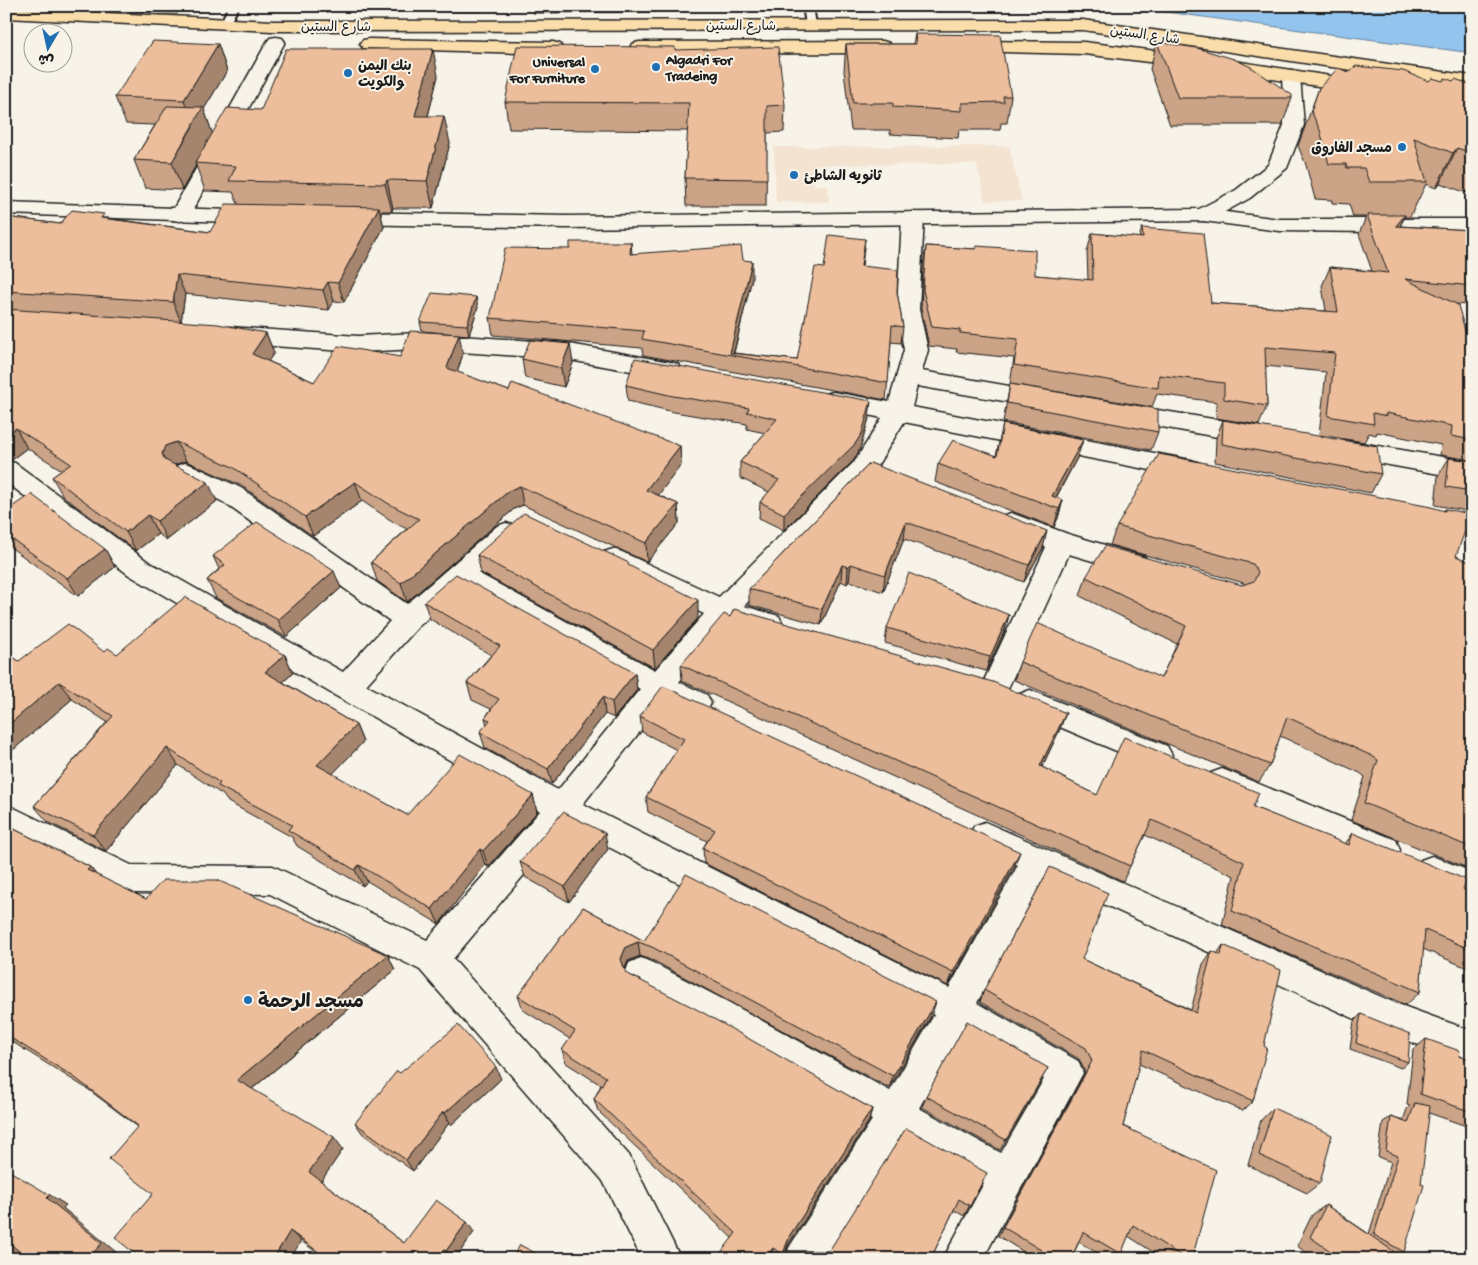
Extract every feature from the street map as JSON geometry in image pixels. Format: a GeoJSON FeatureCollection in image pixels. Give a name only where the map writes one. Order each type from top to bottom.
{"type":"FeatureCollection","features":[{"type":"Feature","properties":{"kind":"highway","name":"شارع الستين"},"geometry":{"type":"LineString","coordinates":[[6,13],[272,26],[1083,25],[1472,82]]}},
{"type":"Feature","properties":{"kind":"highway"},"geometry":{"type":"LineString","coordinates":[[1083,25],[1084,48]]}},
{"type":"Feature","properties":{"kind":"highway","name":"شارع الستين"},"geometry":{"type":"LineString","coordinates":[[162,38],[570,48]]}},
{"type":"Feature","properties":{"kind":"highway","name":"شارع الستين"},"geometry":{"type":"LineString","coordinates":[[619,48],[896,47]]}},
{"type":"Feature","properties":{"kind":"highway","name":"شارع الستين"},"geometry":{"type":"LineString","coordinates":[[946,47],[1084,48],[1221,65],[1377,89]]}},
{"type":"Feature","properties":{"kind":"street"},"geometry":{"type":"LineString","coordinates":[[180,215],[276,42]]}},
{"type":"Feature","properties":{"kind":"street"},"geometry":{"type":"LineString","coordinates":[[1203,215],[1242,194],[1277,168],[1294,125],[1292,76]]}},
{"type":"Feature","properties":{"kind":"street"},"geometry":{"type":"LineString","coordinates":[[6,208],[279,217]]}},
{"type":"Feature","properties":{"kind":"street"},"geometry":{"type":"LineString","coordinates":[[328,218],[566,222],[1203,215],[1280,225],[1472,226]]}},
{"type":"Feature","properties":{"kind":"street"},"geometry":{"type":"LineString","coordinates":[[432,959],[562,808],[659,686],[723,611],[873,470],[898,412],[910,377],[916,350],[908,309],[913,218]]}},
{"type":"Feature","properties":{"kind":"street"},"geometry":{"type":"LineString","coordinates":[[212,334],[358,344],[417,341],[564,351],[692,374]]}},
{"type":"Feature","properties":{"kind":"street"},"geometry":{"type":"LineString","coordinates":[[910,377],[1067,404]]}},
{"type":"Feature","properties":{"kind":"street"},"geometry":{"type":"LineString","coordinates":[[810,396],[1209,473]]}},
{"type":"Feature","properties":{"kind":"street"},"geometry":{"type":"LineString","coordinates":[[1097,408],[1274,438]]}},
{"type":"Feature","properties":{"kind":"street"},"geometry":{"type":"LineString","coordinates":[[1324,446],[1472,471]]}},
{"type":"Feature","properties":{"kind":"street"},"geometry":{"type":"LineString","coordinates":[[185,472],[232,495],[408,619]]}},
{"type":"Feature","properties":{"kind":"street"},"geometry":{"type":"LineString","coordinates":[[11,479],[138,568],[346,688],[562,808],[956,1009],[1066,1072],[962,1259]]}},
{"type":"Feature","properties":{"kind":"street"},"geometry":{"type":"LineString","coordinates":[[989,514],[1061,542],[1161,571]]}},
{"type":"Feature","properties":{"kind":"street"},"geometry":{"type":"LineString","coordinates":[[346,688],[408,619],[524,517]]}},
{"type":"Feature","properties":{"kind":"street"},"geometry":{"type":"LineString","coordinates":[[994,687],[1061,542]]}},
{"type":"Feature","properties":{"kind":"street"},"geometry":{"type":"LineString","coordinates":[[593,549],[723,611],[798,632]]}},
{"type":"Feature","properties":{"kind":"street"},"geometry":{"type":"LineString","coordinates":[[458,575],[659,686],[722,715]]}},
{"type":"Feature","properties":{"kind":"street"},"geometry":{"type":"LineString","coordinates":[[966,679],[994,687],[1472,887]]}},
{"type":"Feature","properties":{"kind":"street"},"geometry":{"type":"LineString","coordinates":[[6,817],[128,879],[273,880],[432,959],[616,1168],[662,1259]]}},
{"type":"Feature","properties":{"kind":"street"},"geometry":{"type":"LineString","coordinates":[[956,823],[1389,1017],[1472,1048]]}},
{"type":"Feature","properties":{"kind":"street"},"geometry":{"type":"LineString","coordinates":[[803,1259],[896,1115],[1037,860]]}},
{"type":"Feature","properties":{"kind":"street"},"geometry":{"type":"LineString","coordinates":[[641,974],[716,1013],[1007,1176]]}},
{"type":"Feature","properties":{"kind":"lane"},"geometry":{"type":"LineString","coordinates":[[225,24],[234,6]]}},
{"type":"Feature","properties":{"kind":"lane"},"geometry":{"type":"LineString","coordinates":[[808,6],[811,25]]}},
{"type":"Feature","properties":{"kind":"shaded area","name":"ثانويه الشاطئ"},"geometry":{"type":"Polygon","coordinates":[[[1009,146],[1022,201],[985,201],[977,164],[812,165],[814,185],[828,185],[829,202],[776,202],[774,147],[1009,146]]]}},
{"type":"Feature","properties":{"kind":"water"},"geometry":{"type":"Polygon","coordinates":[[[1121,6],[1472,6],[1472,53],[1121,6]]]}},
{"type":"Feature","properties":{"kind":"building"},"geometry":{"type":"Polygon","coordinates":[[[915,34],[1000,35],[1011,96],[1003,96],[1004,102],[962,103],[962,111],[893,107],[893,103],[853,103],[846,44],[916,44],[915,34]]]}},
{"type":"Feature","properties":{"kind":"building"},"geometry":{"type":"Polygon","coordinates":[[[153,41],[218,44],[184,100],[115,97],[153,41]]]}},
{"type":"Feature","properties":{"kind":"building"},"geometry":{"type":"Polygon","coordinates":[[[1157,42],[1197,48],[1234,59],[1251,67],[1292,95],[1292,98],[1178,98],[1157,42]]]}},
{"type":"Feature","properties":{"kind":"building"},"geometry":{"type":"Polygon","coordinates":[[[517,46],[675,47],[675,50],[778,47],[785,105],[767,106],[767,179],[685,178],[689,103],[505,102],[517,46]]]}},
{"type":"Feature","properties":{"kind":"building"},"geometry":{"type":"Polygon","coordinates":[[[286,49],[433,49],[415,116],[444,116],[427,181],[387,180],[385,184],[229,181],[236,166],[195,163],[227,108],[261,110],[286,49]]]}},
{"type":"Feature","properties":{"kind":"building"},"geometry":{"type":"Polygon","coordinates":[[[1356,66],[1403,71],[1429,81],[1432,78],[1443,81],[1445,78],[1453,81],[1455,79],[1472,85],[1472,153],[1457,148],[1453,153],[1414,138],[1427,182],[1369,182],[1364,168],[1347,168],[1346,164],[1329,164],[1320,130],[1311,111],[1319,88],[1338,68],[1349,72],[1356,66]]]}},
{"type":"Feature","properties":{"kind":"building"},"geometry":{"type":"Polygon","coordinates":[[[167,106],[203,107],[172,162],[134,160],[167,106]]]}},
{"type":"Feature","properties":{"kind":"building"},"geometry":{"type":"Polygon","coordinates":[[[226,204],[379,207],[338,283],[328,282],[323,290],[177,275],[173,302],[6,291],[6,217],[60,224],[72,210],[104,214],[101,218],[210,232],[226,204]]]}},
{"type":"Feature","properties":{"kind":"building"},"geometry":{"type":"Polygon","coordinates":[[[1367,215],[1405,215],[1396,226],[1472,230],[1472,286],[1405,279],[1458,305],[1472,356],[1472,440],[1451,436],[1452,426],[1386,413],[1386,416],[1373,413],[1374,424],[1328,416],[1335,353],[1265,347],[1267,406],[1224,399],[1224,383],[1159,375],[1158,388],[1014,365],[1018,339],[960,333],[960,330],[932,327],[923,290],[926,246],[976,249],[976,246],[1035,250],[1035,275],[1093,280],[1092,233],[1143,238],[1142,228],[1203,233],[1211,303],[1338,312],[1330,267],[1388,273],[1367,215]]]}},
{"type":"Feature","properties":{"kind":"building"},"geometry":{"type":"Polygon","coordinates":[[[829,235],[865,239],[861,266],[898,270],[897,292],[903,327],[892,325],[888,383],[642,339],[644,331],[490,318],[505,248],[570,249],[570,242],[631,242],[630,254],[741,246],[743,260],[752,261],[730,353],[797,360],[815,267],[824,268],[829,235]]]}},
{"type":"Feature","properties":{"kind":"building"},"geometry":{"type":"Polygon","coordinates":[[[432,293],[476,297],[467,325],[420,322],[432,293]]]}},
{"type":"Feature","properties":{"kind":"building"},"geometry":{"type":"Polygon","coordinates":[[[6,309],[218,324],[266,333],[252,354],[314,382],[338,346],[400,357],[410,331],[459,334],[447,368],[509,391],[512,383],[680,446],[646,490],[678,504],[646,543],[520,486],[510,490],[401,583],[371,562],[419,519],[389,504],[355,482],[305,517],[233,467],[176,442],[165,446],[162,454],[165,460],[208,482],[157,521],[148,515],[126,532],[52,477],[71,464],[16,428],[6,435],[6,309]]]}},
{"type":"Feature","properties":{"kind":"building"},"geometry":{"type":"Polygon","coordinates":[[[530,340],[570,344],[561,368],[522,359],[530,340]]]}},
{"type":"Feature","properties":{"kind":"building"},"geometry":{"type":"Polygon","coordinates":[[[635,358],[871,401],[862,433],[855,444],[784,514],[760,502],[779,480],[740,462],[777,419],[747,412],[749,408],[673,396],[626,385],[635,358]]]}},
{"type":"Feature","properties":{"kind":"building"},"geometry":{"type":"Polygon","coordinates":[[[1010,384],[1158,409],[1158,432],[1007,403],[1010,384]]]}},
{"type":"Feature","properties":{"kind":"building"},"geometry":{"type":"Polygon","coordinates":[[[1223,420],[1377,446],[1381,474],[1222,444],[1223,420]]]}},
{"type":"Feature","properties":{"kind":"building"},"geometry":{"type":"Polygon","coordinates":[[[1003,424],[1083,440],[1052,496],[1063,500],[1059,509],[938,464],[953,440],[997,456],[1003,424]]]}},
{"type":"Feature","properties":{"kind":"building"},"geometry":{"type":"Polygon","coordinates":[[[1159,454],[1445,511],[1445,509],[1471,514],[1456,556],[1472,563],[1472,848],[1364,803],[1378,760],[1287,717],[1270,765],[1020,662],[1037,623],[1161,678],[1186,626],[1086,577],[1105,546],[1242,585],[1254,581],[1258,572],[1253,564],[1117,526],[1159,454]]]}},
{"type":"Feature","properties":{"kind":"building"},"geometry":{"type":"Polygon","coordinates":[[[1449,458],[1472,461],[1472,491],[1446,487],[1449,458]]]}},
{"type":"Feature","properties":{"kind":"building"},"geometry":{"type":"Polygon","coordinates":[[[870,463],[1047,531],[1029,565],[906,522],[885,575],[851,564],[848,567],[842,565],[822,609],[749,589],[870,463]]]}},
{"type":"Feature","properties":{"kind":"building"},"geometry":{"type":"Polygon","coordinates":[[[31,494],[105,549],[67,578],[6,535],[6,511],[31,494]]]}},
{"type":"Feature","properties":{"kind":"building"},"geometry":{"type":"Polygon","coordinates":[[[524,513],[629,563],[628,565],[698,600],[653,650],[477,555],[524,513]]]}},
{"type":"Feature","properties":{"kind":"building"},"geometry":{"type":"Polygon","coordinates":[[[257,522],[334,571],[278,620],[207,580],[225,565],[213,556],[257,522]]]}},
{"type":"Feature","properties":{"kind":"building"},"geometry":{"type":"Polygon","coordinates":[[[909,573],[1009,615],[990,657],[887,628],[909,573]]]}},
{"type":"Feature","properties":{"kind":"building"},"geometry":{"type":"Polygon","coordinates":[[[456,574],[635,673],[612,702],[603,697],[548,769],[480,732],[490,720],[485,718],[499,699],[467,683],[500,646],[424,602],[456,574]]]}},
{"type":"Feature","properties":{"kind":"building"},"geometry":{"type":"Polygon","coordinates":[[[185,597],[285,655],[265,672],[356,725],[317,765],[407,815],[460,754],[533,795],[483,851],[480,849],[432,909],[359,865],[355,870],[288,830],[292,825],[218,786],[220,783],[167,748],[93,835],[34,806],[113,716],[59,682],[6,727],[6,653],[19,661],[68,624],[104,652],[108,648],[117,654],[185,597]]]}},
{"type":"Feature","properties":{"kind":"building"},"geometry":{"type":"Polygon","coordinates":[[[734,609],[993,682],[1066,713],[1040,766],[1097,795],[1124,737],[1259,793],[1253,807],[1349,845],[1353,833],[1467,880],[1463,889],[1472,893],[1472,950],[1425,930],[1420,992],[1232,911],[1244,862],[1152,820],[1130,866],[681,665],[724,614],[730,617],[734,609]]]}},
{"type":"Feature","properties":{"kind":"building"},"geometry":{"type":"Polygon","coordinates":[[[663,686],[1020,852],[953,972],[703,848],[715,830],[646,797],[684,739],[640,716],[663,686]]]}},
{"type":"Feature","properties":{"kind":"building"},"geometry":{"type":"Polygon","coordinates":[[[563,812],[605,833],[565,887],[520,862],[563,812]]]}},
{"type":"Feature","properties":{"kind":"building"},"geometry":{"type":"Polygon","coordinates":[[[6,825],[90,867],[87,870],[146,899],[163,880],[217,880],[388,955],[237,1080],[334,1137],[309,1172],[404,1243],[436,1200],[467,1222],[446,1251],[444,1250],[438,1259],[328,1259],[290,1231],[273,1259],[142,1259],[115,1238],[153,1194],[109,1159],[138,1126],[74,1077],[6,1035],[6,825]]]}},
{"type":"Feature","properties":{"kind":"building"},"geometry":{"type":"Polygon","coordinates":[[[1050,867],[1108,893],[1082,959],[1196,1013],[1212,951],[1221,955],[1223,945],[1281,970],[1264,1046],[1267,1048],[1253,1101],[1143,1050],[1123,1126],[1216,1170],[1192,1259],[1186,1259],[1133,1225],[1121,1254],[1083,1232],[1071,1259],[1049,1259],[1040,1253],[1041,1250],[1003,1227],[1092,1061],[1086,1048],[984,990],[1050,867]]]}},
{"type":"Feature","properties":{"kind":"building"},"geometry":{"type":"Polygon","coordinates":[[[686,874],[936,1002],[893,1076],[652,947],[638,942],[626,947],[621,959],[626,973],[702,1012],[872,1109],[790,1235],[784,1251],[829,1251],[906,1128],[987,1173],[970,1206],[959,1199],[934,1252],[940,1256],[938,1259],[799,1259],[793,1253],[790,1259],[773,1248],[764,1259],[716,1259],[736,1233],[594,1099],[606,1077],[562,1050],[575,1031],[518,996],[583,907],[644,941],[686,874]]]}},
{"type":"Feature","properties":{"kind":"building"},"geometry":{"type":"Polygon","coordinates":[[[1361,1014],[1410,1034],[1408,1062],[1356,1043],[1361,1014]]]}},
{"type":"Feature","properties":{"kind":"building"},"geometry":{"type":"Polygon","coordinates":[[[967,1021],[1048,1068],[1006,1140],[926,1096],[967,1021]]]}},
{"type":"Feature","properties":{"kind":"building"},"geometry":{"type":"Polygon","coordinates":[[[458,1025],[496,1067],[445,1113],[443,1112],[406,1160],[355,1123],[397,1071],[400,1073],[458,1025]]]}},
{"type":"Feature","properties":{"kind":"building"},"geometry":{"type":"Polygon","coordinates":[[[1426,1039],[1460,1051],[1459,1056],[1472,1060],[1472,1112],[1420,1094],[1426,1039]]]}},
{"type":"Feature","properties":{"kind":"building"},"geometry":{"type":"Polygon","coordinates":[[[1415,1103],[1430,1106],[1421,1184],[1424,1185],[1404,1252],[1374,1235],[1398,1156],[1386,1151],[1391,1117],[1408,1123],[1415,1103]]]}},
{"type":"Feature","properties":{"kind":"building"},"geometry":{"type":"Polygon","coordinates":[[[1273,1108],[1332,1135],[1320,1183],[1259,1155],[1273,1108]]]}},
{"type":"Feature","properties":{"kind":"building"},"geometry":{"type":"Polygon","coordinates":[[[6,1169],[50,1195],[47,1198],[102,1243],[88,1259],[28,1259],[12,1245],[6,1253],[6,1169]]]}},
{"type":"Feature","properties":{"kind":"building"},"geometry":{"type":"Polygon","coordinates":[[[1326,1205],[1393,1251],[1390,1259],[1342,1259],[1310,1237],[1326,1205]]]}},
{"type":"Feature","properties":{"kind":"building"},"geometry":{"type":"Polygon","coordinates":[[[520,1245],[547,1259],[512,1259],[520,1245]]]}},
{"type":"Feature","properties":{"kind":"place","name":"Algadri For Tradeing"},"geometry":{"type":"Point","coordinates":[656,67]}},
{"type":"Feature","properties":{"kind":"place","name":"Universal For Furniture"},"geometry":{"type":"Point","coordinates":[595,69]}},
{"type":"Feature","properties":{"kind":"place","name":"بنك اليمن والكويت"},"geometry":{"type":"Point","coordinates":[348,73]}},
{"type":"Feature","properties":{"kind":"place","name":"مسجد الفاروق"},"geometry":{"type":"Point","coordinates":[1402,147]}},
{"type":"Feature","properties":{"kind":"place","name":"ثانويه الشاطئ"},"geometry":{"type":"Point","coordinates":[794,175]}},
{"type":"Feature","properties":{"kind":"place","name":"مسجد الرحمة"},"geometry":{"type":"Point","coordinates":[248,1000]}}]}
